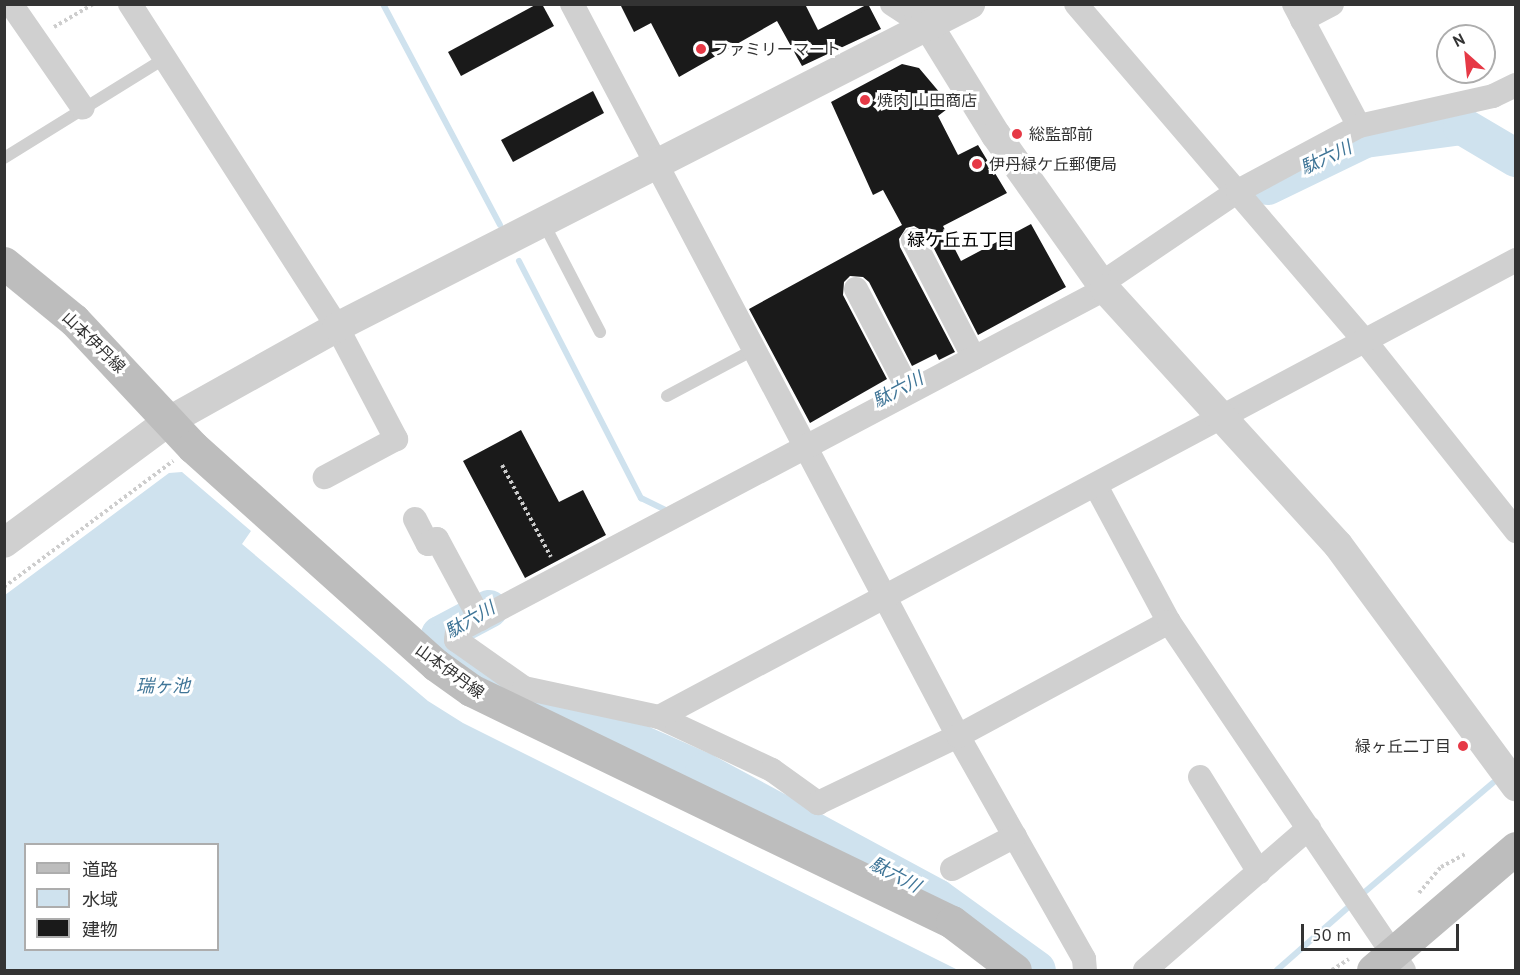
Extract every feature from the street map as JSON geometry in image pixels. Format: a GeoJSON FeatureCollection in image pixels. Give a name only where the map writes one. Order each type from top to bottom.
{"type":"FeatureCollection","features":[{"type":"Feature","properties":{"kind":"main road","name":"山本伊丹線"},"geometry":{"type":"LineString","coordinates":[[4,262],[74,320],[193,447],[436,665],[471,690],[952,922],[1015,970]]}},
{"type":"Feature","properties":{"kind":"main road"},"geometry":{"type":"LineString","coordinates":[[1390,965],[1515,848]]}},
{"type":"Feature","properties":{"kind":"street"},"geometry":{"type":"LineString","coordinates":[[11,4],[83,108]]}},
{"type":"Feature","properties":{"kind":"street"},"geometry":{"type":"LineString","coordinates":[[130,4],[162,60],[337,327],[396,439],[325,477]]}},
{"type":"Feature","properties":{"kind":"street"},"geometry":{"type":"LineString","coordinates":[[572,4],[958,736],[1084,959],[1085,970]]}},
{"type":"Feature","properties":{"kind":"street"},"geometry":{"type":"LineString","coordinates":[[892,4],[921,16],[1104,286],[1338,545],[1515,786]]}},
{"type":"Feature","properties":{"kind":"street"},"geometry":{"type":"LineString","coordinates":[[4,543],[169,421],[337,327],[542,220],[657,164],[921,16],[970,4]]}},
{"type":"Feature","properties":{"kind":"street"},"geometry":{"type":"LineString","coordinates":[[1076,4],[1365,341],[1515,531]]}},
{"type":"Feature","properties":{"kind":"street"},"geometry":{"type":"LineString","coordinates":[[1332,4],[1298,12],[1359,126]]}},
{"type":"Feature","properties":{"kind":"street"},"geometry":{"type":"LineString","coordinates":[[1169,622],[958,736],[818,803],[772,770],[659,717],[524,688],[456,640],[457,631],[478,616],[804,441],[909,392],[971,352],[1104,286],[1238,191],[1359,126],[1493,96],[1515,85]]}},
{"type":"Feature","properties":{"kind":"street"},"geometry":{"type":"LineString","coordinates":[[913,240],[971,352]]}},
{"type":"Feature","properties":{"kind":"street"},"geometry":{"type":"LineString","coordinates":[[659,717],[1096,486],[1515,260]]}},
{"type":"Feature","properties":{"kind":"street"},"geometry":{"type":"LineString","coordinates":[[856,289],[909,392]]}},
{"type":"Feature","properties":{"kind":"street"},"geometry":{"type":"LineString","coordinates":[[1096,486],[1169,622],[1309,828],[1390,965]]}},
{"type":"Feature","properties":{"kind":"street"},"geometry":{"type":"LineString","coordinates":[[415,519],[428,544],[437,539],[478,616]]}},
{"type":"Feature","properties":{"kind":"street"},"geometry":{"type":"LineString","coordinates":[[1200,777],[1259,872]]}},
{"type":"Feature","properties":{"kind":"street"},"geometry":{"type":"LineString","coordinates":[[1145,970],[1309,828]]}},
{"type":"Feature","properties":{"kind":"street"},"geometry":{"type":"LineString","coordinates":[[952,869],[1015,836]]}},
{"type":"Feature","properties":{"kind":"lane"},"geometry":{"type":"LineString","coordinates":[[4,158],[162,60]]}},
{"type":"Feature","properties":{"kind":"lane"},"geometry":{"type":"LineString","coordinates":[[542,220],[600,332]]}},
{"type":"Feature","properties":{"kind":"lane"},"geometry":{"type":"LineString","coordinates":[[667,396],[755,349]]}},
{"type":"Feature","properties":{"kind":"path"},"geometry":{"type":"LineString","coordinates":[[35,38],[93,4]]}},
{"type":"Feature","properties":{"kind":"path"},"geometry":{"type":"LineString","coordinates":[[4,587],[193,447]]}},
{"type":"Feature","properties":{"kind":"path"},"geometry":{"type":"LineString","coordinates":[[502,465],[556,567]]}},
{"type":"Feature","properties":{"kind":"water","name":"瑞ヶ池"},"geometry":{"type":"Polygon","coordinates":[[[182,472],[251,531],[242,544],[428,701],[463,723],[958,970],[5,970],[5,595],[169,473],[182,472]]]}},
{"type":"Feature","properties":{"kind":"building"},"geometry":{"type":"Polygon","coordinates":[[[537,4],[542,4],[554,26],[461,76],[448,52],[537,4]]]}},
{"type":"Feature","properties":{"kind":"building"},"geometry":{"type":"Polygon","coordinates":[[[620,4],[809,4],[806,6],[818,30],[868,4],[881,29],[802,66],[777,21],[679,77],[651,23],[634,32],[620,4]]]}},
{"type":"Feature","properties":{"kind":"building"},"geometry":{"type":"Polygon","coordinates":[[[902,64],[919,68],[951,106],[938,116],[958,155],[978,145],[1007,193],[943,226],[961,261],[1031,224],[1066,287],[978,335],[926,233],[914,226],[906,228],[899,239],[900,247],[955,352],[939,360],[936,354],[912,366],[869,282],[863,277],[850,276],[844,282],[843,295],[887,379],[810,423],[749,309],[902,225],[883,190],[873,195],[831,102],[902,64]]]}},
{"type":"Feature","properties":{"kind":"building"},"geometry":{"type":"Polygon","coordinates":[[[593,91],[604,113],[513,162],[501,140],[593,91]]]}},
{"type":"Feature","properties":{"kind":"building"},"geometry":{"type":"Polygon","coordinates":[[[521,430],[559,502],[583,490],[606,535],[525,578],[463,461],[521,430]]]}},
{"type":"Feature","properties":{"kind":"waterway"},"geometry":{"type":"LineString","coordinates":[[383,4],[500,225]]}},
{"type":"Feature","properties":{"kind":"waterway","name":"駄六川"},"geometry":{"type":"LineString","coordinates":[[1268,186],[1365,139],[1462,126],[1516,158]]}},
{"type":"Feature","properties":{"kind":"waterway"},"geometry":{"type":"LineString","coordinates":[[519,261],[641,498],[668,511]]}},
{"type":"Feature","properties":{"kind":"waterway","name":"駄六川"},"geometry":{"type":"LineString","coordinates":[[489,609],[440,635],[437,643],[546,716],[639,743],[704,772],[937,898],[1037,970]]}},
{"type":"Feature","properties":{"kind":"waterway"},"geometry":{"type":"LineString","coordinates":[[1360,896],[1493,783]]}},
{"type":"Feature","properties":{"kind":"waterway"},"geometry":{"type":"LineString","coordinates":[[1277,970],[1353,903]]}},
{"type":"Feature","properties":{"kind":"place","name":"ファミリーマート"},"geometry":{"type":"Point","coordinates":[701,49]}},
{"type":"Feature","properties":{"kind":"place","name":"焼肉 山田商店"},"geometry":{"type":"Point","coordinates":[865,100]}},
{"type":"Feature","properties":{"kind":"place","name":"総監部前"},"geometry":{"type":"Point","coordinates":[1017,134]}},
{"type":"Feature","properties":{"kind":"place","name":"伊丹緑ケ丘郵便局"},"geometry":{"type":"Point","coordinates":[977,164]}},
{"type":"Feature","properties":{"kind":"place","name":"緑ヶ丘二丁目"},"geometry":{"type":"Point","coordinates":[1463,746]}},
{"type":"Feature","properties":{"kind":"district","name":"緑ケ丘五丁目"},"geometry":{"type":"Point","coordinates":[961,240]}}]}
